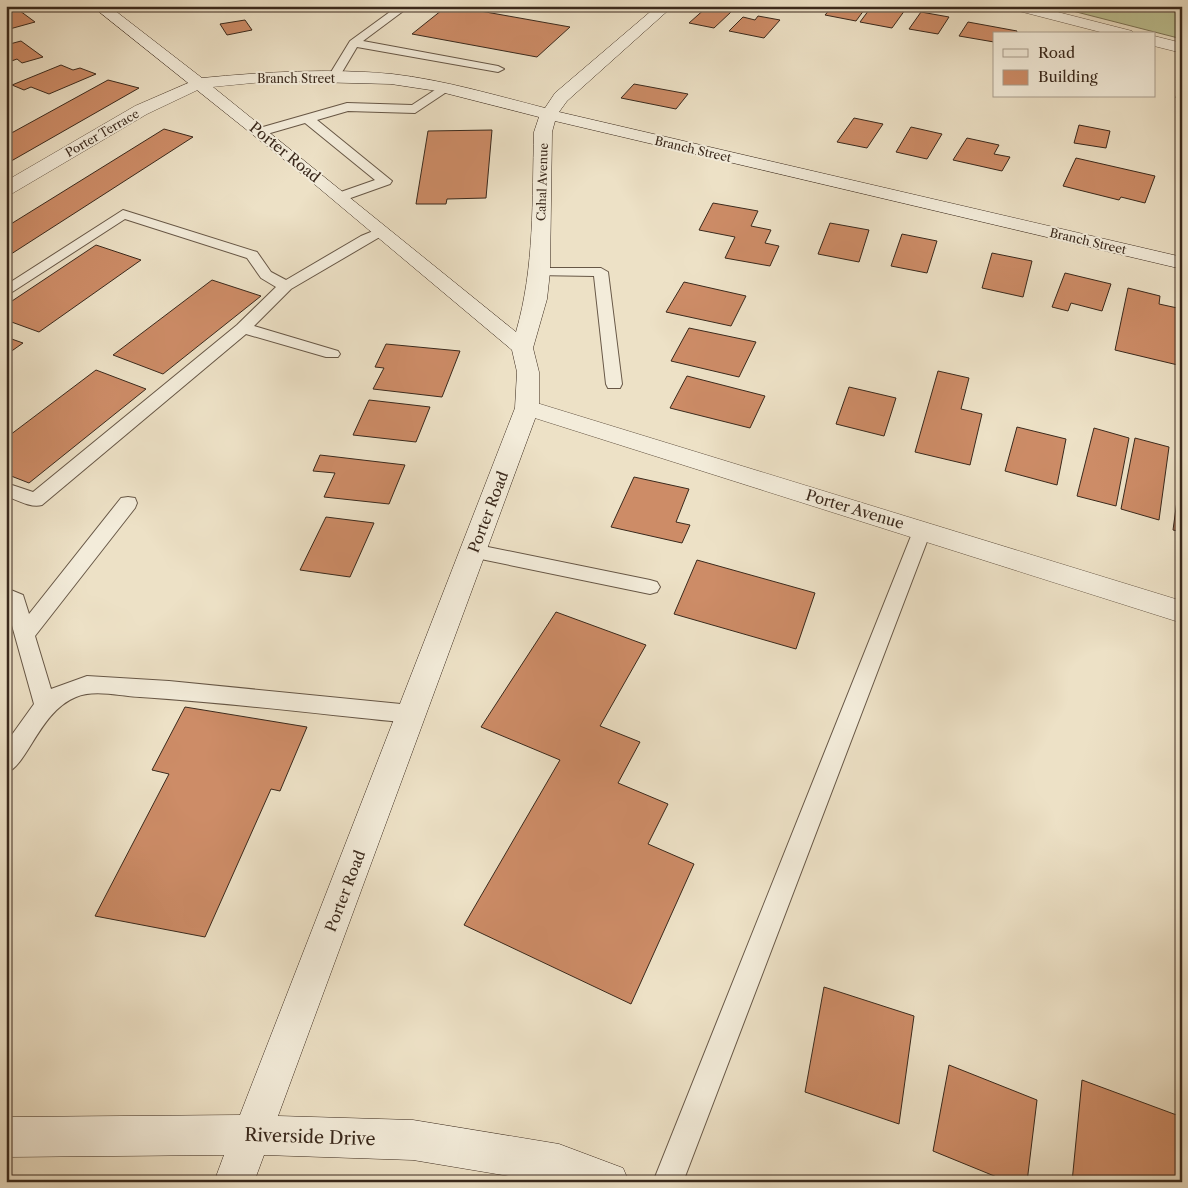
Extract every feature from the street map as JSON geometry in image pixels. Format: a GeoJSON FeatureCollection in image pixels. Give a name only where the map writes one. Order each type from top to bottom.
{"type":"FeatureCollection","features":[{"type":"Feature","properties":{"kind":"street","name":"Porter Road"},"geometry":{"type":"LineString","coordinates":[[99,6],[200,83],[383,231],[522,348],[528,372],[527,408],[234,1182]]}},
{"type":"Feature","properties":{"kind":"street","name":"Cahal Avenue"},"geometry":{"type":"LineString","coordinates":[[522,348],[536,298],[540,272],[543,132],[549,114],[561,97],[666,6]]}},
{"type":"Feature","properties":{"kind":"street"},"geometry":{"type":"LineString","coordinates":[[1016,6],[1119,32]]}},
{"type":"Feature","properties":{"kind":"street"},"geometry":{"type":"LineString","coordinates":[[1156,42],[1182,48]]}},
{"type":"Feature","properties":{"kind":"street","name":"Branch Street"},"geometry":{"type":"LineString","coordinates":[[200,83],[273,76],[334,77],[391,79],[444,88],[1182,263]]}},
{"type":"Feature","properties":{"kind":"street","name":"Porter Terrace"},"geometry":{"type":"LineString","coordinates":[[6,189],[141,110],[200,83]]}},
{"type":"Feature","properties":{"kind":"street","name":"Porter Avenue"},"geometry":{"type":"LineString","coordinates":[[527,408],[1182,612]]}},
{"type":"Feature","properties":{"kind":"street","name":"Riverside Drive"},"geometry":{"type":"LineString","coordinates":[[6,1137],[252,1135],[414,1140],[559,1164],[609,1182]]}},
{"type":"Feature","properties":{"kind":"lane"},"geometry":{"type":"LineString","coordinates":[[334,77],[354,43],[405,6]]}},
{"type":"Feature","properties":{"kind":"lane"},"geometry":{"type":"LineString","coordinates":[[354,43],[498,69]]}},
{"type":"Feature","properties":{"kind":"lane"},"geometry":{"type":"LineString","coordinates":[[260,132],[347,107],[415,109],[444,88]]}},
{"type":"Feature","properties":{"kind":"lane"},"geometry":{"type":"LineString","coordinates":[[307,118],[385,181],[340,197]]}},
{"type":"Feature","properties":{"kind":"lane"},"geometry":{"type":"LineString","coordinates":[[6,292],[123,214],[252,255],[266,275],[286,286]]}},
{"type":"Feature","properties":{"kind":"lane"},"geometry":{"type":"LineString","coordinates":[[6,489],[35,500],[242,328],[286,286],[383,231]]}},
{"type":"Feature","properties":{"kind":"lane"},"geometry":{"type":"LineString","coordinates":[[540,272],[601,272],[614,384]]}},
{"type":"Feature","properties":{"kind":"lane"},"geometry":{"type":"LineString","coordinates":[[242,328],[332,354]]}},
{"type":"Feature","properties":{"kind":"lane"},"geometry":{"type":"LineString","coordinates":[[24,635],[128,503]]}},
{"type":"Feature","properties":{"kind":"lane"},"geometry":{"type":"LineString","coordinates":[[668,1182],[922,531]]}},
{"type":"Feature","properties":{"kind":"lane"},"geometry":{"type":"LineString","coordinates":[[473,551],[650,587]]}},
{"type":"Feature","properties":{"kind":"lane"},"geometry":{"type":"LineString","coordinates":[[6,596],[16,600],[24,635],[45,705]]}},
{"type":"Feature","properties":{"kind":"lane"},"geometry":{"type":"LineString","coordinates":[[6,763],[45,705],[56,695],[74,688],[87,686],[169,690],[411,714]]}},
{"type":"Feature","properties":{"kind":"green space"},"geometry":{"type":"Polygon","coordinates":[[[1054,6],[1182,6],[1182,39],[1156,32],[1054,6]]]}},
{"type":"Feature","properties":{"kind":"building"},"geometry":{"type":"Polygon","coordinates":[[[447,6],[570,27],[537,57],[412,34],[447,6]]]}},
{"type":"Feature","properties":{"kind":"building"},"geometry":{"type":"Polygon","coordinates":[[[833,6],[867,6],[856,21],[825,15],[833,6]]]}},
{"type":"Feature","properties":{"kind":"building"},"geometry":{"type":"Polygon","coordinates":[[[872,6],[886,6],[905,10],[892,28],[860,22],[872,6]]]}},
{"type":"Feature","properties":{"kind":"building"},"geometry":{"type":"Polygon","coordinates":[[[707,7],[731,12],[714,28],[689,23],[707,7]]]}},
{"type":"Feature","properties":{"kind":"building"},"geometry":{"type":"Polygon","coordinates":[[[16,8],[35,22],[6,30],[6,11],[16,8]]]}},
{"type":"Feature","properties":{"kind":"building"},"geometry":{"type":"Polygon","coordinates":[[[921,12],[949,17],[938,34],[909,29],[921,12]]]}},
{"type":"Feature","properties":{"kind":"building"},"geometry":{"type":"Polygon","coordinates":[[[758,16],[780,20],[764,38],[729,31],[743,17],[755,20],[758,16]]]}},
{"type":"Feature","properties":{"kind":"building"},"geometry":{"type":"Polygon","coordinates":[[[245,20],[252,30],[227,35],[220,24],[245,20]]]}},
{"type":"Feature","properties":{"kind":"building"},"geometry":{"type":"Polygon","coordinates":[[[968,22],[1017,31],[993,32],[993,42],[959,36],[968,22]]]}},
{"type":"Feature","properties":{"kind":"building"},"geometry":{"type":"Polygon","coordinates":[[[21,41],[43,57],[22,63],[17,59],[6,63],[6,45],[21,41]]]}},
{"type":"Feature","properties":{"kind":"building"},"geometry":{"type":"Polygon","coordinates":[[[61,65],[73,70],[80,68],[96,74],[49,94],[31,87],[24,90],[12,85],[61,65]]]}},
{"type":"Feature","properties":{"kind":"building"},"geometry":{"type":"Polygon","coordinates":[[[1182,71],[1182,99],[1176,98],[1182,71]]]}},
{"type":"Feature","properties":{"kind":"building"},"geometry":{"type":"Polygon","coordinates":[[[108,80],[139,88],[6,164],[6,136],[108,80]]]}},
{"type":"Feature","properties":{"kind":"building"},"geometry":{"type":"Polygon","coordinates":[[[634,84],[688,94],[676,109],[621,98],[634,84]]]}},
{"type":"Feature","properties":{"kind":"building"},"geometry":{"type":"Polygon","coordinates":[[[854,118],[883,124],[867,148],[837,142],[854,118]]]}},
{"type":"Feature","properties":{"kind":"building"},"geometry":{"type":"Polygon","coordinates":[[[1079,125],[1110,131],[1106,148],[1074,143],[1079,125]]]}},
{"type":"Feature","properties":{"kind":"building"},"geometry":{"type":"Polygon","coordinates":[[[911,127],[942,134],[927,159],[896,152],[911,127]]]}},
{"type":"Feature","properties":{"kind":"building"},"geometry":{"type":"Polygon","coordinates":[[[164,129],[193,137],[8,256],[6,255],[6,227],[164,129]]]}},
{"type":"Feature","properties":{"kind":"building"},"geometry":{"type":"Polygon","coordinates":[[[492,130],[486,198],[447,199],[446,204],[416,204],[428,131],[492,130]]]}},
{"type":"Feature","properties":{"kind":"building"},"geometry":{"type":"Polygon","coordinates":[[[967,138],[999,145],[994,154],[1010,157],[1002,171],[953,160],[967,138]]]}},
{"type":"Feature","properties":{"kind":"building"},"geometry":{"type":"Polygon","coordinates":[[[1076,158],[1155,176],[1145,203],[1121,197],[1119,200],[1063,186],[1076,158]]]}},
{"type":"Feature","properties":{"kind":"building"},"geometry":{"type":"Polygon","coordinates":[[[713,203],[758,211],[751,226],[771,230],[765,243],[779,246],[770,266],[725,258],[735,237],[699,230],[713,203]]]}},
{"type":"Feature","properties":{"kind":"building"},"geometry":{"type":"Polygon","coordinates":[[[830,223],[869,230],[859,262],[818,254],[830,223]]]}},
{"type":"Feature","properties":{"kind":"building"},"geometry":{"type":"Polygon","coordinates":[[[902,234],[937,241],[927,273],[891,266],[902,234]]]}},
{"type":"Feature","properties":{"kind":"building"},"geometry":{"type":"Polygon","coordinates":[[[96,245],[141,260],[39,332],[6,320],[6,305],[96,245]]]}},
{"type":"Feature","properties":{"kind":"building"},"geometry":{"type":"Polygon","coordinates":[[[992,253],[1032,261],[1023,297],[982,288],[992,253]]]}},
{"type":"Feature","properties":{"kind":"building"},"geometry":{"type":"Polygon","coordinates":[[[1065,273],[1111,284],[1102,311],[1071,303],[1068,311],[1052,307],[1065,273]]]}},
{"type":"Feature","properties":{"kind":"building"},"geometry":{"type":"Polygon","coordinates":[[[212,280],[261,296],[163,374],[113,355],[212,280]]]}},
{"type":"Feature","properties":{"kind":"building"},"geometry":{"type":"Polygon","coordinates":[[[684,282],[746,296],[731,326],[666,312],[684,282]]]}},
{"type":"Feature","properties":{"kind":"building"},"geometry":{"type":"Polygon","coordinates":[[[1128,288],[1160,296],[1159,304],[1182,309],[1182,366],[1115,350],[1128,288]]]}},
{"type":"Feature","properties":{"kind":"building"},"geometry":{"type":"Polygon","coordinates":[[[689,328],[756,342],[739,377],[671,361],[689,328]]]}},
{"type":"Feature","properties":{"kind":"building"},"geometry":{"type":"Polygon","coordinates":[[[6,337],[23,343],[6,355],[6,337]]]}},
{"type":"Feature","properties":{"kind":"building"},"geometry":{"type":"Polygon","coordinates":[[[386,344],[460,351],[442,397],[373,389],[384,368],[375,367],[386,344]]]}},
{"type":"Feature","properties":{"kind":"building"},"geometry":{"type":"Polygon","coordinates":[[[96,370],[146,389],[29,483],[6,474],[6,438],[96,370]]]}},
{"type":"Feature","properties":{"kind":"building"},"geometry":{"type":"Polygon","coordinates":[[[938,371],[969,378],[961,409],[982,414],[970,465],[915,452],[938,371]]]}},
{"type":"Feature","properties":{"kind":"building"},"geometry":{"type":"Polygon","coordinates":[[[687,376],[765,396],[750,428],[670,408],[687,376]]]}},
{"type":"Feature","properties":{"kind":"building"},"geometry":{"type":"Polygon","coordinates":[[[849,387],[896,398],[884,436],[836,424],[849,387]]]}},
{"type":"Feature","properties":{"kind":"building"},"geometry":{"type":"Polygon","coordinates":[[[369,400],[430,407],[416,442],[353,435],[369,400]]]}},
{"type":"Feature","properties":{"kind":"building"},"geometry":{"type":"Polygon","coordinates":[[[1017,427],[1066,439],[1057,485],[1005,471],[1017,427]]]}},
{"type":"Feature","properties":{"kind":"building"},"geometry":{"type":"Polygon","coordinates":[[[1094,428],[1129,438],[1116,506],[1077,496],[1094,428]]]}},
{"type":"Feature","properties":{"kind":"building"},"geometry":{"type":"Polygon","coordinates":[[[1135,438],[1169,447],[1159,520],[1121,509],[1135,438]]]}},
{"type":"Feature","properties":{"kind":"building"},"geometry":{"type":"Polygon","coordinates":[[[320,455],[405,465],[389,504],[324,497],[335,473],[313,471],[320,455]]]}},
{"type":"Feature","properties":{"kind":"building"},"geometry":{"type":"Polygon","coordinates":[[[1182,464],[1182,532],[1173,530],[1182,464]]]}},
{"type":"Feature","properties":{"kind":"building"},"geometry":{"type":"Polygon","coordinates":[[[634,477],[689,489],[676,522],[690,525],[682,543],[611,527],[634,477]]]}},
{"type":"Feature","properties":{"kind":"building"},"geometry":{"type":"Polygon","coordinates":[[[326,517],[374,523],[350,577],[300,570],[326,517]]]}},
{"type":"Feature","properties":{"kind":"building"},"geometry":{"type":"Polygon","coordinates":[[[697,560],[815,593],[796,649],[674,614],[697,560]]]}},
{"type":"Feature","properties":{"kind":"building"},"geometry":{"type":"Polygon","coordinates":[[[556,612],[646,645],[600,726],[640,742],[618,783],[668,804],[648,844],[694,864],[631,1004],[464,925],[560,760],[481,727],[556,612]]]}},
{"type":"Feature","properties":{"kind":"building"},"geometry":{"type":"Polygon","coordinates":[[[185,707],[307,727],[280,791],[271,789],[205,937],[95,916],[169,774],[152,770],[185,707]]]}},
{"type":"Feature","properties":{"kind":"building"},"geometry":{"type":"Polygon","coordinates":[[[824,987],[914,1016],[899,1124],[805,1092],[824,987]]]}},
{"type":"Feature","properties":{"kind":"building"},"geometry":{"type":"Polygon","coordinates":[[[949,1065],[1037,1100],[1027,1182],[1009,1182],[933,1151],[949,1065]]]}},
{"type":"Feature","properties":{"kind":"building"},"geometry":{"type":"Polygon","coordinates":[[[1082,1080],[1182,1117],[1182,1182],[1072,1182],[1082,1080]]]}}]}
